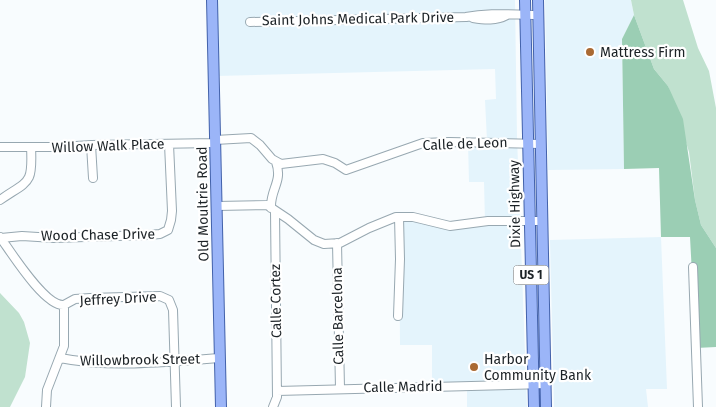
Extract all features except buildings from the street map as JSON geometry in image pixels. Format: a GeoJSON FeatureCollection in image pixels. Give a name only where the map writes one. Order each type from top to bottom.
{"type":"FeatureCollection","features":[{"type":"Feature","properties":{"kind":"main road","name":"Old Moultrie Road"},"geometry":{"type":"LineString","coordinates":[[212,0],[221,407]]}},
{"type":"Feature","properties":{"kind":"main road","name":"Dixie Highway"},"geometry":{"type":"LineString","coordinates":[[525,0],[534,407]]}},
{"type":"Feature","properties":{"kind":"main road","name":"US 1"},"geometry":{"type":"LineString","coordinates":[[538,0],[546,407]]}},
{"type":"Feature","properties":{"kind":"street","name":"Saint Johns Medical Park Drive"},"geometry":{"type":"LineString","coordinates":[[250,22],[466,17],[484,13],[538,15]]}},
{"type":"Feature","properties":{"kind":"street"},"geometry":{"type":"LineString","coordinates":[[215,141],[251,138],[276,162],[279,177],[272,197],[273,210]]}},
{"type":"Feature","properties":{"kind":"street","name":"Willow Walk Place"},"geometry":{"type":"LineString","coordinates":[[0,147],[169,144],[215,141]]}},
{"type":"Feature","properties":{"kind":"street","name":"Calle de Leon"},"geometry":{"type":"LineString","coordinates":[[276,162],[284,165],[323,159],[335,163],[346,170],[423,143],[540,144]]}},
{"type":"Feature","properties":{"kind":"street","name":"Wood Chase Drive"},"geometry":{"type":"LineString","coordinates":[[1,238],[22,236],[54,238],[148,235],[160,234],[168,230],[172,211],[169,144]]}},
{"type":"Feature","properties":{"kind":"street"},"geometry":{"type":"LineString","coordinates":[[91,145],[93,178]]}},
{"type":"Feature","properties":{"kind":"street"},"geometry":{"type":"LineString","coordinates":[[0,200],[29,179],[32,167],[32,147]]}},
{"type":"Feature","properties":{"kind":"street"},"geometry":{"type":"LineString","coordinates":[[217,206],[265,205],[322,244],[337,243],[352,238],[383,222],[399,217],[418,218],[450,226],[488,221],[542,220]]}},
{"type":"Feature","properties":{"kind":"street","name":"Calle Cortez"},"geometry":{"type":"LineString","coordinates":[[273,210],[277,391]]}},
{"type":"Feature","properties":{"kind":"street"},"geometry":{"type":"LineString","coordinates":[[398,316],[400,277],[399,217]]}},
{"type":"Feature","properties":{"kind":"street"},"geometry":{"type":"LineString","coordinates":[[1,238],[34,284],[56,304],[64,305],[64,346],[47,390],[46,407]]}},
{"type":"Feature","properties":{"kind":"street","name":"Calle Barcelona"},"geometry":{"type":"LineString","coordinates":[[337,243],[340,388]]}},
{"type":"Feature","properties":{"kind":"street"},"geometry":{"type":"LineString","coordinates":[[693,267],[698,407]]}},
{"type":"Feature","properties":{"kind":"street","name":"Jeffrey Drive"},"geometry":{"type":"LineString","coordinates":[[64,305],[75,299],[160,296],[167,298],[171,302],[173,310],[175,361]]}},
{"type":"Feature","properties":{"kind":"street","name":"Willowbrook Street"},"geometry":{"type":"LineString","coordinates":[[60,358],[99,363],[220,358]]}},
{"type":"Feature","properties":{"kind":"street"},"geometry":{"type":"LineString","coordinates":[[175,361],[176,407]]}},
{"type":"Feature","properties":{"kind":"street","name":"Calle Madrid"},"geometry":{"type":"LineString","coordinates":[[277,391],[546,384]]}},
{"type":"Feature","properties":{"kind":"street"},"geometry":{"type":"LineString","coordinates":[[273,407],[277,391]]}},
{"type":"Feature","properties":{"kind":"shaded area"},"geometry":{"type":"Polygon","coordinates":[[[215,0],[515,0],[517,137],[527,407],[467,407],[467,385],[432,385],[432,345],[400,345],[399,219],[424,219],[451,227],[485,222],[484,182],[469,182],[468,142],[487,141],[485,100],[496,99],[495,69],[216,76],[215,0]]]}},
{"type":"Feature","properties":{"kind":"shaded area"},"geometry":{"type":"Polygon","coordinates":[[[545,0],[631,0],[634,15],[622,39],[624,169],[548,170],[545,0]]]}},
{"type":"Feature","properties":{"kind":"shaded area"},"geometry":{"type":"Polygon","coordinates":[[[661,237],[667,389],[646,389],[648,407],[554,407],[550,240],[661,237]]]}},
{"type":"Feature","properties":{"kind":"green space"},"geometry":{"type":"Polygon","coordinates":[[[631,0],[683,0],[698,48],[709,71],[716,108],[716,248],[701,225],[695,200],[689,152],[668,86],[654,69],[634,15],[631,0]]]}},
{"type":"Feature","properties":{"kind":"green space"},"geometry":{"type":"Polygon","coordinates":[[[634,15],[654,69],[668,86],[683,119],[695,200],[701,225],[716,248],[716,347],[696,348],[690,237],[661,237],[659,168],[624,169],[622,39],[634,15]]]}},
{"type":"Feature","properties":{"kind":"green space"},"geometry":{"type":"Polygon","coordinates":[[[0,293],[19,313],[24,322],[30,343],[25,377],[10,407],[0,407],[0,293]]]}},
{"type":"Feature","properties":{"kind":"place","name":"Mattress Firm"},"geometry":{"type":"Point","coordinates":[590,52]}},
{"type":"Feature","properties":{"kind":"place","name":"Harbor Community Bank"},"geometry":{"type":"Point","coordinates":[474,367]}}]}
